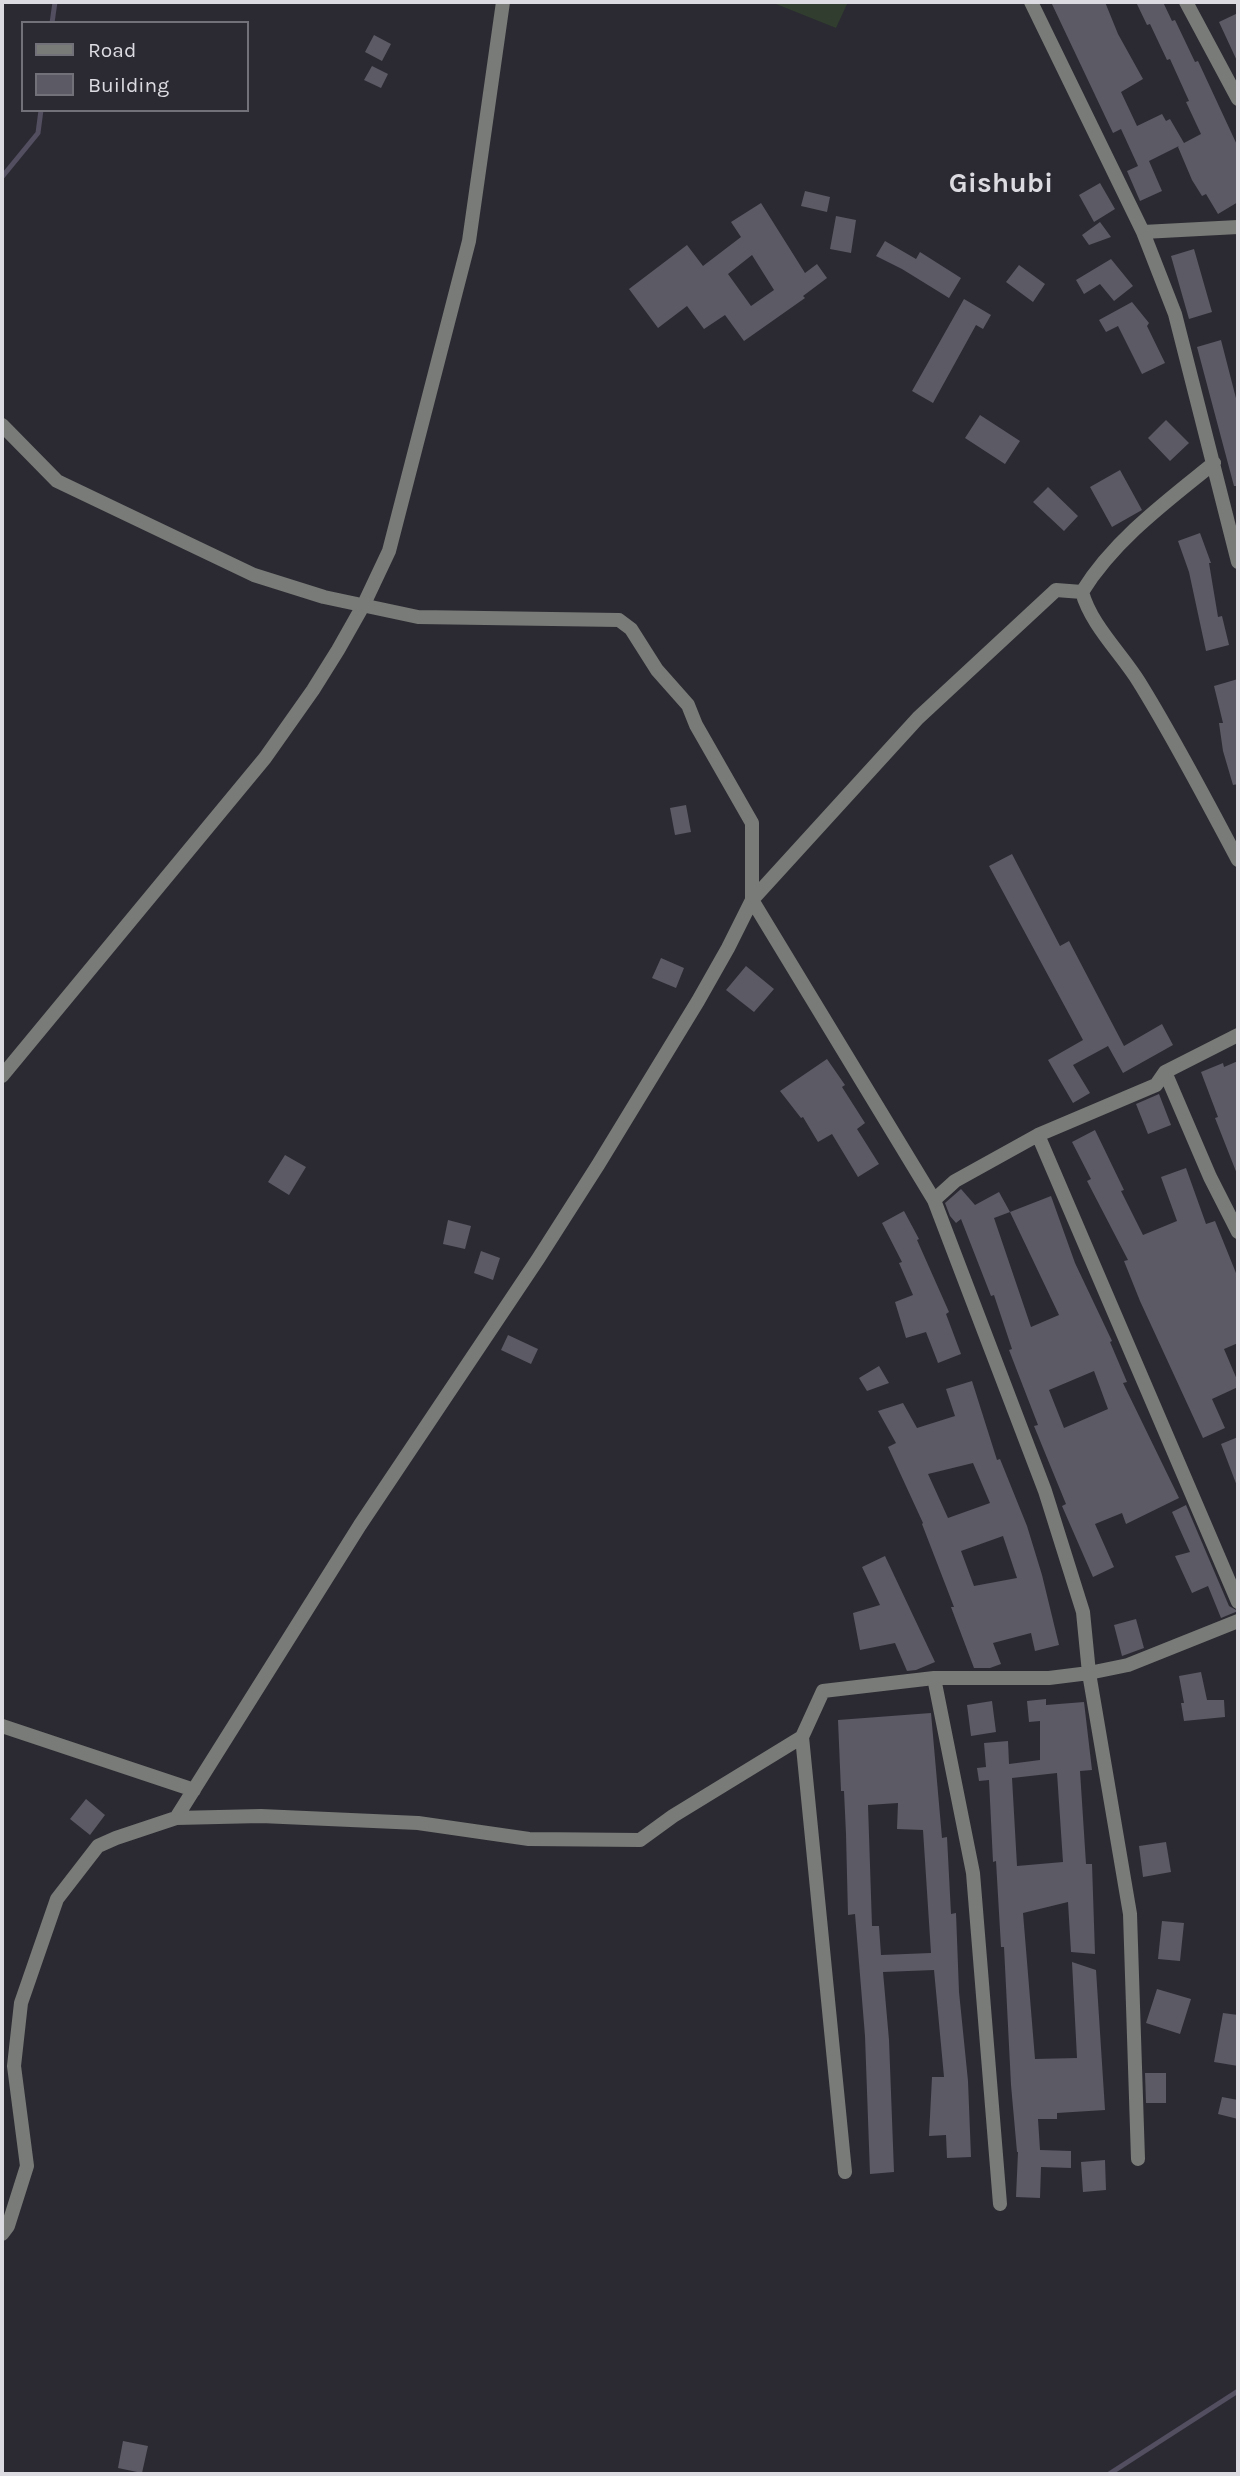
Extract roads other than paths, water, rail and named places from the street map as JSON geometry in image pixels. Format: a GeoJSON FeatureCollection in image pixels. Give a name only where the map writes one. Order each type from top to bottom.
{"type":"FeatureCollection","features":[{"type":"Feature","properties":{"kind":"street"},"geometry":{"type":"LineString","coordinates":[[2,1076],[265,758],[313,690],[364,604],[389,551],[469,241],[503,2]]}},
{"type":"Feature","properties":{"kind":"street"},"geometry":{"type":"LineString","coordinates":[[1031,2],[1143,232],[1175,314],[1238,562]]}},
{"type":"Feature","properties":{"kind":"street"},"geometry":{"type":"LineString","coordinates":[[1186,2],[1238,99]]}},
{"type":"Feature","properties":{"kind":"street"},"geometry":{"type":"LineString","coordinates":[[1143,232],[1238,227]]}},
{"type":"Feature","properties":{"kind":"street"},"geometry":{"type":"LineString","coordinates":[[2,425],[57,481],[254,575],[324,597],[418,617],[619,620],[631,629],[657,670],[688,705],[695,725],[752,823],[752,900],[934,1200],[1045,1491],[1083,1612],[1089,1673],[1129,1914],[1138,2159]]}},
{"type":"Feature","properties":{"kind":"street"},"geometry":{"type":"LineString","coordinates":[[1214,463],[1113,551],[1082,592],[1086,608],[1127,663],[1167,728],[1238,860]]}},
{"type":"Feature","properties":{"kind":"street"},"geometry":{"type":"LineString","coordinates":[[176,1818],[360,1525],[575,1200],[698,1001],[752,900],[918,718],[1056,590],[1082,592]]}},
{"type":"Feature","properties":{"kind":"street"},"geometry":{"type":"LineString","coordinates":[[934,1200],[955,1181],[1038,1135],[1156,1085],[1165,1072],[1238,1035]]}},
{"type":"Feature","properties":{"kind":"street"},"geometry":{"type":"LineString","coordinates":[[1165,1072],[1210,1177],[1238,1232]]}},
{"type":"Feature","properties":{"kind":"street"},"geometry":{"type":"LineString","coordinates":[[1038,1135],[1238,1602]]}},
{"type":"Feature","properties":{"kind":"street"},"geometry":{"type":"LineString","coordinates":[[845,2172],[802,1737],[823,1691],[934,1678],[1049,1678],[1089,1673],[1128,1665],[1238,1620]]}},
{"type":"Feature","properties":{"kind":"street"},"geometry":{"type":"LineString","coordinates":[[934,1678],[973,1873],[1000,2204]]}},
{"type":"Feature","properties":{"kind":"street"},"geometry":{"type":"LineString","coordinates":[[2,1726],[194,1790]]}},
{"type":"Feature","properties":{"kind":"street"},"geometry":{"type":"LineString","coordinates":[[2,2234],[8,2226],[27,2166],[14,2066],[21,2003],[57,1899],[98,1846],[176,1818],[261,1816],[418,1823],[529,1839],[640,1840],[673,1816],[802,1737]]}},
{"type":"Feature","properties":{"kind":"waterway"},"geometry":{"type":"LineString","coordinates":[[52,21],[55,2]]}},
{"type":"Feature","properties":{"kind":"waterway"},"geometry":{"type":"LineString","coordinates":[[2,177],[38,133],[41,112]]}},
{"type":"Feature","properties":{"kind":"waterway"},"geometry":{"type":"LineString","coordinates":[[1109,2474],[1238,2391]]}},
{"type":"Feature","properties":{"kind":"district","name":"Gishubi"},"geometry":{"type":"Point","coordinates":[1001,184]}}]}
